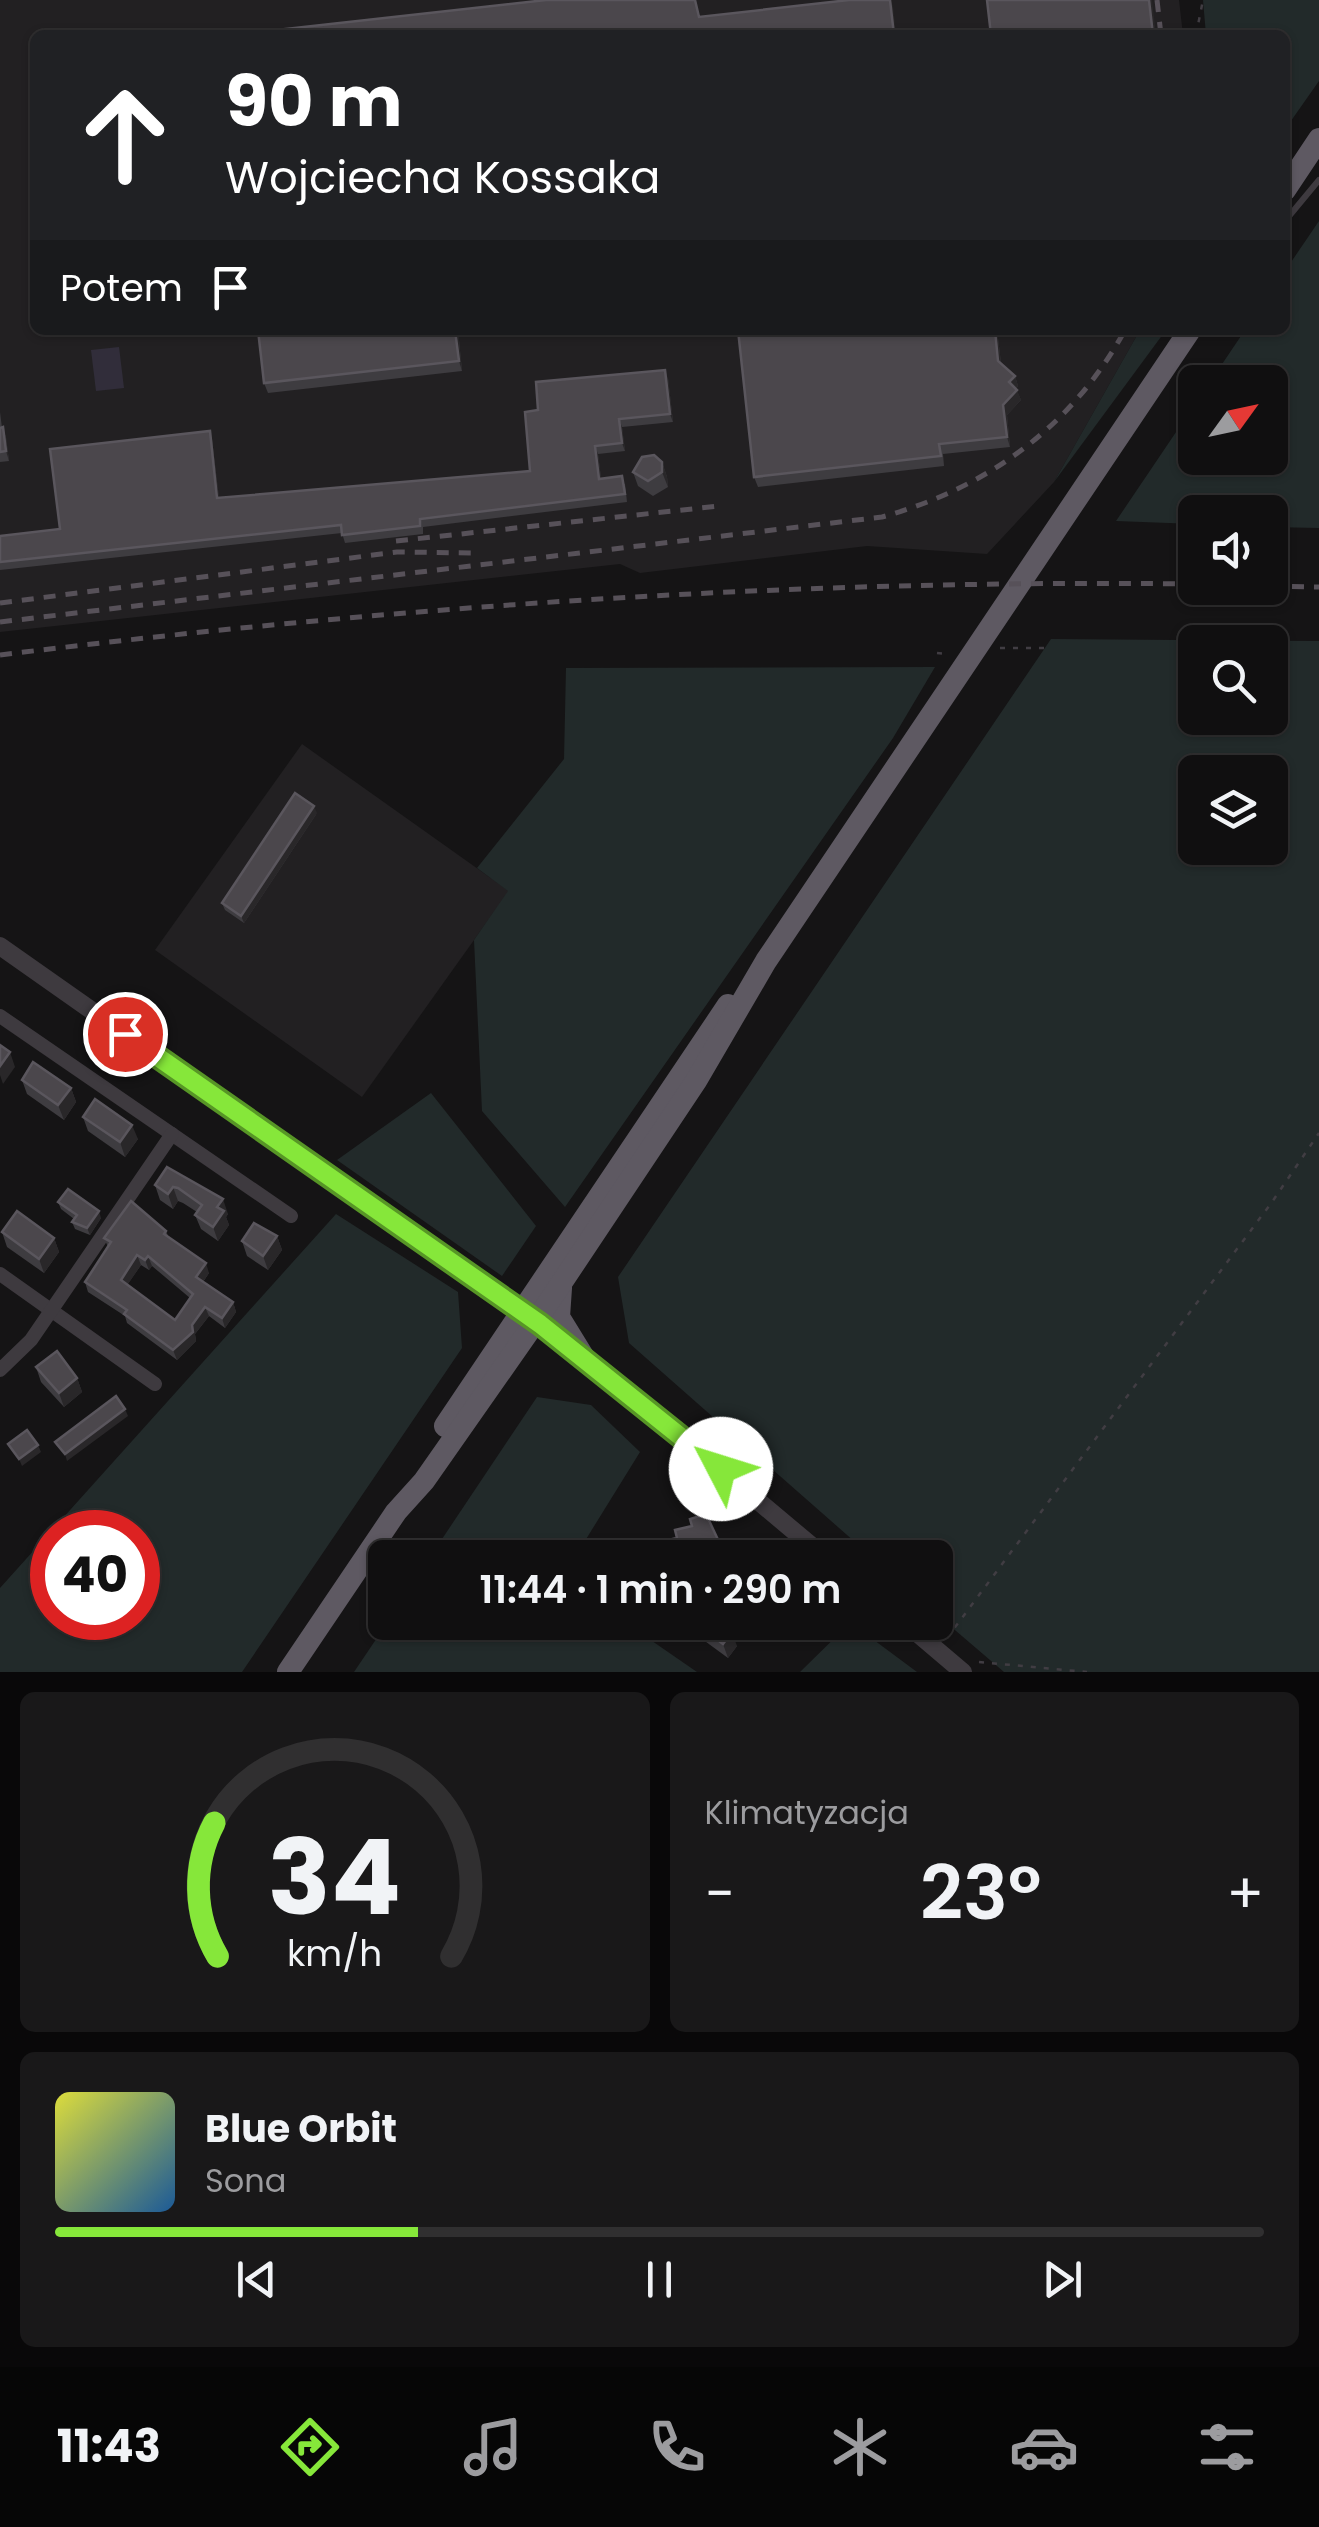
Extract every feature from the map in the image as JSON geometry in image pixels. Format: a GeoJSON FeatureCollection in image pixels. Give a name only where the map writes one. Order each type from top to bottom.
{"type":"FeatureCollection","features":[{"type":"Feature","properties":{"kind":"highway"},"geometry":{"type":"LineString","coordinates":[[1290,182],[1319,139]]}},
{"type":"Feature","properties":{"kind":"highway"},"geometry":{"type":"LineString","coordinates":[[396,1512],[424,1482],[516,1350],[528,1316],[564,1280],[696,1081],[766,961],[1187,335]]}},
{"type":"Feature","properties":{"kind":"highway"},"geometry":{"type":"LineString","coordinates":[[288,1672],[396,1512],[414,1474],[528,1316],[712,1026],[766,961]]}},
{"type":"Feature","properties":{"kind":"highway"},"geometry":{"type":"LineString","coordinates":[[564,1280],[559,1317],[577,1351]]}},
{"type":"Feature","properties":{"kind":"highway"},"geometry":{"type":"LineString","coordinates":[[516,1350],[542,1338],[577,1351]]}},
{"type":"Feature","properties":{"kind":"street"},"geometry":{"type":"LineString","coordinates":[[0,946],[577,1351],[804,1540]]}},
{"type":"Feature","properties":{"kind":"street"},"geometry":{"type":"LineString","coordinates":[[0,1016],[292,1216]]}},
{"type":"Feature","properties":{"kind":"street"},"geometry":{"type":"LineString","coordinates":[[0,1370],[25,1347],[52,1310],[172,1134]]}},
{"type":"Feature","properties":{"kind":"street"},"geometry":{"type":"LineString","coordinates":[[0,1274],[155,1384]]}},
{"type":"Feature","properties":{"kind":"street"},"geometry":{"type":"LineString","coordinates":[[925,1640],[963,1672]]}},
{"type":"Feature","properties":{"kind":"lane"},"geometry":{"type":"LineString","coordinates":[[1290,215],[1319,180]]}},
{"type":"Feature","properties":{"kind":"path"},"geometry":{"type":"LineString","coordinates":[[1197,30],[1203,0]]}},
{"type":"Feature","properties":{"kind":"path"},"geometry":{"type":"LineString","coordinates":[[979,645],[1044,648]]}},
{"type":"Feature","properties":{"kind":"path"},"geometry":{"type":"LineString","coordinates":[[1086,1672],[943,1655],[1319,1133]]}},
{"type":"Feature","properties":{"kind":"shaded area"},"geometry":{"type":"Polygon","coordinates":[[[0,0],[1179,0],[1182,30],[30,30],[30,335],[1137,335],[1054,482],[987,554],[867,546],[640,573],[620,564],[0,632],[0,0]]]}},
{"type":"Feature","properties":{"kind":"shaded area"},"geometry":{"type":"Polygon","coordinates":[[[1203,0],[1319,0],[1319,81],[1290,122],[1290,30],[1206,30],[1203,0]]]}},
{"type":"Feature","properties":{"kind":"shaded area"},"geometry":{"type":"Polygon","coordinates":[[[1319,221],[1319,528],[1288,527],[1288,495],[1178,495],[1178,523],[1116,521],[1178,429],[1178,475],[1288,475],[1288,365],[1221,365],[1242,335],[1290,335],[1290,264],[1319,221]]]}},
{"type":"Feature","properties":{"kind":"shaded area"},"geometry":{"type":"Polygon","coordinates":[[[1137,335],[1162,335],[1054,482],[1137,335]]]}},
{"type":"Feature","properties":{"kind":"shaded area"},"geometry":{"type":"Polygon","coordinates":[[[119,347],[124,388],[96,391],[91,350],[119,347]]]}},
{"type":"Feature","properties":{"kind":"shaded area"},"geometry":{"type":"Polygon","coordinates":[[[1051,639],[1178,640],[1178,735],[1288,735],[1288,641],[1319,641],[1319,1672],[1004,1672],[953,1628],[953,1540],[853,1540],[629,1343],[618,1277],[1051,639]]]}},
{"type":"Feature","properties":{"kind":"shaded area"},"geometry":{"type":"Polygon","coordinates":[[[935,667],[893,738],[565,1207],[482,1111],[474,940],[508,891],[477,868],[564,759],[566,668],[935,667]]]}},
{"type":"Feature","properties":{"kind":"shaded area"},"geometry":{"type":"Polygon","coordinates":[[[302,744],[509,891],[362,1097],[155,950],[302,744]]]}},
{"type":"Feature","properties":{"kind":"shaded area"},"geometry":{"type":"Polygon","coordinates":[[[431,1093],[536,1226],[502,1276],[337,1160],[431,1093]]]}},
{"type":"Feature","properties":{"kind":"shaded area"},"geometry":{"type":"Polygon","coordinates":[[[336,1214],[458,1292],[462,1348],[242,1672],[0,1672],[0,1588],[30,1555],[30,1640],[160,1640],[160,1510],[70,1510],[336,1214]]]}},
{"type":"Feature","properties":{"kind":"shaded area"},"geometry":{"type":"Polygon","coordinates":[[[537,1397],[591,1405],[640,1452],[586,1540],[441,1540],[537,1397]]]}},
{"type":"Feature","properties":{"kind":"shaded area"},"geometry":{"type":"Polygon","coordinates":[[[376,1640],[651,1640],[697,1672],[354,1672],[376,1640]]]}},
{"type":"Feature","properties":{"kind":"shaded area"},"geometry":{"type":"Polygon","coordinates":[[[833,1640],[874,1640],[917,1672],[800,1672],[833,1640]]]}},
{"type":"Feature","properties":{"kind":"building"},"geometry":{"type":"Polygon","coordinates":[[[546,0],[695,0],[699,17],[849,0],[890,0],[893,30],[277,30],[546,0]]]}},
{"type":"Feature","properties":{"kind":"building"},"geometry":{"type":"Polygon","coordinates":[[[987,0],[1149,0],[1152,30],[990,30],[987,0]]]}},
{"type":"Feature","properties":{"kind":"building"},"geometry":{"type":"Polygon","coordinates":[[[259,335],[456,335],[459,361],[264,383],[259,335]]]}},
{"type":"Feature","properties":{"kind":"building"},"geometry":{"type":"Polygon","coordinates":[[[739,335],[995,335],[998,361],[1015,376],[1009,382],[1017,390],[1003,405],[1007,437],[939,444],[941,456],[754,477],[739,335]]]}},
{"type":"Feature","properties":{"kind":"building"},"geometry":{"type":"Polygon","coordinates":[[[665,370],[670,414],[619,419],[622,443],[595,446],[599,479],[622,476],[625,494],[420,519],[420,526],[342,535],[341,525],[0,562],[0,536],[60,529],[50,449],[210,431],[217,498],[530,471],[525,412],[538,410],[536,382],[665,370]]]}},
{"type":"Feature","properties":{"kind":"building"},"geometry":{"type":"Polygon","coordinates":[[[3,427],[6,451],[0,452],[0,428],[3,427]]]}},
{"type":"Feature","properties":{"kind":"building"},"geometry":{"type":"Polygon","coordinates":[[[654,455],[662,462],[662,472],[648,481],[633,472],[642,457],[654,455]]]}},
{"type":"Feature","properties":{"kind":"building"},"geometry":{"type":"Polygon","coordinates":[[[295,793],[314,806],[241,916],[222,903],[295,793]]]}},
{"type":"Feature","properties":{"kind":"building"},"geometry":{"type":"Polygon","coordinates":[[[0,1045],[10,1052],[0,1066],[0,1045]]]}},
{"type":"Feature","properties":{"kind":"building"},"geometry":{"type":"Polygon","coordinates":[[[33,1062],[71,1088],[58,1105],[22,1080],[33,1062]]]}},
{"type":"Feature","properties":{"kind":"building"},"geometry":{"type":"Polygon","coordinates":[[[95,1099],[132,1125],[120,1142],[83,1117],[95,1099]]]}},
{"type":"Feature","properties":{"kind":"building"},"geometry":{"type":"Polygon","coordinates":[[[167,1167],[223,1199],[217,1207],[224,1211],[213,1227],[195,1215],[202,1205],[178,1188],[173,1187],[168,1194],[155,1185],[167,1167]]]}},
{"type":"Feature","properties":{"kind":"building"},"geometry":{"type":"Polygon","coordinates":[[[68,1189],[99,1211],[87,1228],[72,1222],[77,1215],[58,1202],[68,1189]]]}},
{"type":"Feature","properties":{"kind":"building"},"geometry":{"type":"Polygon","coordinates":[[[131,1201],[166,1231],[164,1234],[206,1263],[196,1277],[233,1302],[222,1318],[205,1307],[192,1325],[193,1332],[173,1350],[124,1314],[127,1310],[85,1282],[111,1242],[104,1238],[131,1201]],[[137,1255],[121,1280],[175,1320],[193,1294],[148,1256],[145,1260],[137,1255]]]}},
{"type":"Feature","properties":{"kind":"building"},"geometry":{"type":"Polygon","coordinates":[[[17,1211],[54,1238],[39,1259],[2,1232],[17,1211]]]}},
{"type":"Feature","properties":{"kind":"building"},"geometry":{"type":"Polygon","coordinates":[[[254,1223],[277,1236],[263,1256],[242,1241],[254,1223]]]}},
{"type":"Feature","properties":{"kind":"building"},"geometry":{"type":"Polygon","coordinates":[[[57,1351],[77,1378],[59,1393],[36,1367],[57,1351]]]}},
{"type":"Feature","properties":{"kind":"building"},"geometry":{"type":"Polygon","coordinates":[[[116,1396],[125,1409],[65,1454],[55,1442],[116,1396]]]}},
{"type":"Feature","properties":{"kind":"building"},"geometry":{"type":"Polygon","coordinates":[[[27,1430],[38,1445],[19,1459],[8,1444],[27,1430]]]}},
{"type":"Feature","properties":{"kind":"building"},"geometry":{"type":"Polygon","coordinates":[[[706,1514],[718,1540],[668,1540],[677,1538],[675,1530],[692,1526],[690,1519],[706,1514]]]}},
{"type":"Feature","properties":{"kind":"railway"},"geometry":{"type":"LineString","coordinates":[[1157,0],[1160,30]]}},
{"type":"Feature","properties":{"kind":"railway"},"geometry":{"type":"LineString","coordinates":[[0,622],[882,517],[957,489],[1023,449],[1079,396],[1122,335]]}},
{"type":"Feature","properties":{"kind":"railway"},"geometry":{"type":"LineString","coordinates":[[396,541],[719,506]]}},
{"type":"Feature","properties":{"kind":"railway"},"geometry":{"type":"LineString","coordinates":[[0,603],[397,552],[477,553]]}},
{"type":"Feature","properties":{"kind":"railway"},"geometry":{"type":"LineString","coordinates":[[0,655],[298,623],[596,599],[895,586],[1178,584]]}},
{"type":"Feature","properties":{"kind":"railway"},"geometry":{"type":"LineString","coordinates":[[1288,586],[1319,587]]}},
{"type":"Feature","properties":{"kind":"route"},"geometry":{"type":"LineString","coordinates":[[125,1034],[540,1324],[601,1369],[721,1469]]}}]}
